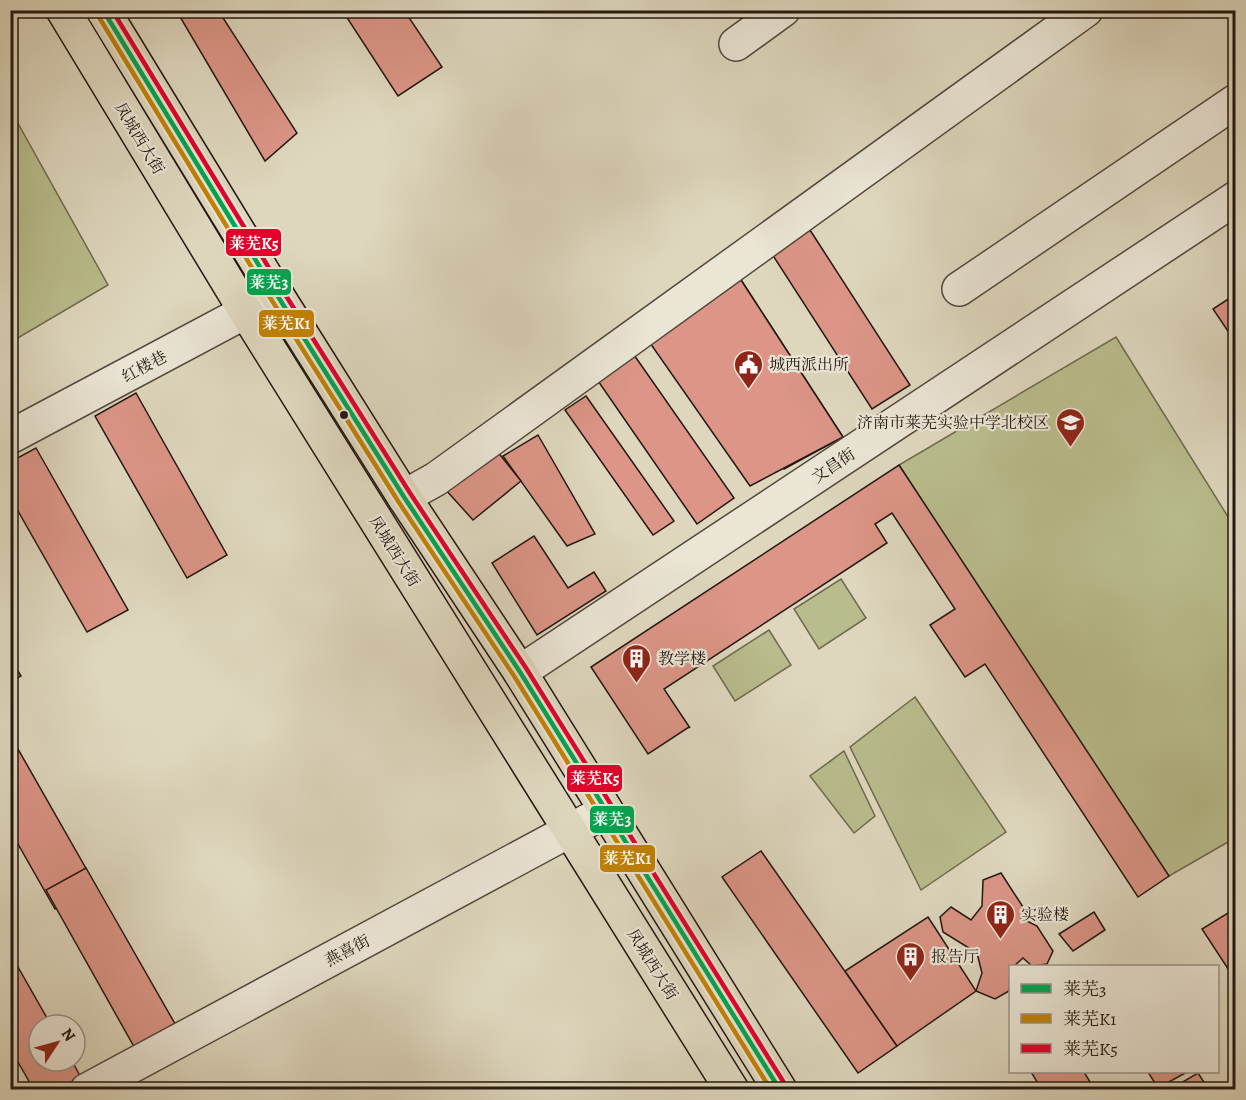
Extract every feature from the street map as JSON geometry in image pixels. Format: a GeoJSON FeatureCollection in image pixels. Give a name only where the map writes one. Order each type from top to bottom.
{"type":"FeatureCollection","features":[{"type":"Feature","properties":{"kind":"main road","name":"凤城西大街"},"geometry":{"type":"LineString","coordinates":[[63,10],[246,312],[732,1089]]}},
{"type":"Feature","properties":{"kind":"main road"},"geometry":{"type":"LineString","coordinates":[[103,10],[277,295],[404,497],[520,672],[780,1089]]}},
{"type":"Feature","properties":{"kind":"street"},"geometry":{"type":"LineString","coordinates":[[736,44],[783,10]]}},
{"type":"Feature","properties":{"kind":"street"},"geometry":{"type":"LineString","coordinates":[[404,497],[436,479],[1086,10]]}},
{"type":"Feature","properties":{"kind":"street"},"geometry":{"type":"LineString","coordinates":[[959,289],[1236,101]]}},
{"type":"Feature","properties":{"kind":"street","name":"文昌街"},"geometry":{"type":"LineString","coordinates":[[520,672],[1236,198]]}},
{"type":"Feature","properties":{"kind":"street","name":"红楼巷"},"geometry":{"type":"LineString","coordinates":[[10,437],[277,295]]}},
{"type":"Feature","properties":{"kind":"street","name":"燕喜街"},"geometry":{"type":"LineString","coordinates":[[87,1089],[606,811]]}},
{"type":"Feature","properties":{"kind":"green space"},"geometry":{"type":"Polygon","coordinates":[[[10,109],[108,285],[11,342],[10,342],[10,109]]]}},
{"type":"Feature","properties":{"kind":"green space"},"geometry":{"type":"Polygon","coordinates":[[[1116,337],[1235,528],[1235,838],[1169,876],[899,465],[1116,337]]]}},
{"type":"Feature","properties":{"kind":"green space"},"geometry":{"type":"Polygon","coordinates":[[[841,579],[866,618],[819,649],[794,609],[841,579]]]}},
{"type":"Feature","properties":{"kind":"green space"},"geometry":{"type":"Polygon","coordinates":[[[769,630],[791,665],[735,701],[713,666],[769,630]]]}},
{"type":"Feature","properties":{"kind":"green space"},"geometry":{"type":"Polygon","coordinates":[[[915,697],[1006,832],[921,890],[850,747],[915,697]]]}},
{"type":"Feature","properties":{"kind":"green space"},"geometry":{"type":"Polygon","coordinates":[[[844,751],[875,816],[854,833],[810,776],[844,751]]]}},
{"type":"Feature","properties":{"kind":"building"},"geometry":{"type":"Polygon","coordinates":[[[176,10],[218,10],[297,133],[265,161],[176,10]]]}},
{"type":"Feature","properties":{"kind":"building"},"geometry":{"type":"Polygon","coordinates":[[[342,10],[404,10],[442,67],[398,96],[342,10]]]}},
{"type":"Feature","properties":{"kind":"building"},"geometry":{"type":"Polygon","coordinates":[[[810,230],[910,385],[872,409],[772,254],[810,230]]]}},
{"type":"Feature","properties":{"kind":"building"},"geometry":{"type":"Polygon","coordinates":[[[732,266],[843,437],[784,469],[754,435],[783,410],[724,320],[702,331],[684,300],[732,266]]]}},
{"type":"Feature","properties":{"kind":"building","name":"城西派出所"},"geometry":{"type":"Polygon","coordinates":[[[741,280],[843,437],[750,486],[650,343],[741,280]]]}},
{"type":"Feature","properties":{"kind":"building"},"geometry":{"type":"Polygon","coordinates":[[[1236,294],[1236,343],[1213,309],[1236,294]]]}},
{"type":"Feature","properties":{"kind":"building"},"geometry":{"type":"Polygon","coordinates":[[[625,342],[734,498],[697,524],[596,378],[625,342]]]}},
{"type":"Feature","properties":{"kind":"building"},"geometry":{"type":"Polygon","coordinates":[[[136,393],[227,555],[187,578],[95,416],[136,393]]]}},
{"type":"Feature","properties":{"kind":"building"},"geometry":{"type":"Polygon","coordinates":[[[586,396],[674,521],[653,535],[565,410],[586,396]]]}},
{"type":"Feature","properties":{"kind":"building"},"geometry":{"type":"Polygon","coordinates":[[[538,435],[595,534],[567,546],[503,456],[538,435]]]}},
{"type":"Feature","properties":{"kind":"building"},"geometry":{"type":"Polygon","coordinates":[[[489,441],[521,481],[473,520],[436,479],[489,441]]]}},
{"type":"Feature","properties":{"kind":"building"},"geometry":{"type":"Polygon","coordinates":[[[36,448],[128,610],[87,632],[10,497],[10,462],[36,448]]]}},
{"type":"Feature","properties":{"kind":"building","name":"教学楼"},"geometry":{"type":"Polygon","coordinates":[[[899,465],[1169,876],[1138,897],[985,664],[965,677],[930,625],[955,609],[892,513],[875,524],[887,543],[664,689],[690,728],[648,754],[591,667],[899,465]]]}},
{"type":"Feature","properties":{"kind":"building"},"geometry":{"type":"Polygon","coordinates":[[[534,536],[568,588],[594,572],[606,591],[537,635],[492,563],[534,536]]]}},
{"type":"Feature","properties":{"kind":"building"},"geometry":{"type":"Polygon","coordinates":[[[10,658],[21,676],[10,682],[10,658]]]}},
{"type":"Feature","properties":{"kind":"building"},"geometry":{"type":"Polygon","coordinates":[[[10,735],[96,886],[55,909],[10,830],[10,735]]]}},
{"type":"Feature","properties":{"kind":"building"},"geometry":{"type":"Polygon","coordinates":[[[761,851],[897,1046],[858,1073],[722,877],[761,851]]]}},
{"type":"Feature","properties":{"kind":"building"},"geometry":{"type":"Polygon","coordinates":[[[86,868],[178,1029],[137,1052],[46,890],[86,868]]]}},
{"type":"Feature","properties":{"kind":"building","name":"实验楼"},"geometry":{"type":"Polygon","coordinates":[[[1001,873],[1023,907],[1021,918],[1037,926],[1053,951],[1047,964],[1031,965],[1023,958],[1015,965],[1009,965],[1009,991],[995,999],[976,991],[982,973],[977,953],[943,932],[940,917],[951,907],[971,920],[982,906],[983,880],[1001,873]]]}},
{"type":"Feature","properties":{"kind":"building"},"geometry":{"type":"Polygon","coordinates":[[[1236,908],[1236,981],[1202,929],[1236,908]]]}},
{"type":"Feature","properties":{"kind":"building"},"geometry":{"type":"Polygon","coordinates":[[[1094,912],[1105,930],[1073,951],[1059,934],[1094,912]]]}},
{"type":"Feature","properties":{"kind":"building","name":"报告厅"},"geometry":{"type":"Polygon","coordinates":[[[928,917],[976,991],[897,1046],[845,971],[928,917]]]}},
{"type":"Feature","properties":{"kind":"building"},"geometry":{"type":"Polygon","coordinates":[[[10,953],[44,1013],[27,1013],[27,1073],[78,1073],[86,1087],[82,1090],[34,1090],[10,1048],[10,953]]]}},
{"type":"Feature","properties":{"kind":"building"},"geometry":{"type":"Polygon","coordinates":[[[1032,1073],[1085,1073],[1095,1090],[1042,1090],[1032,1073]]]}},
{"type":"Feature","properties":{"kind":"building"},"geometry":{"type":"Polygon","coordinates":[[[1149,1073],[1185,1073],[1158,1088],[1149,1073]]]}},
{"type":"Feature","properties":{"kind":"building"},"geometry":{"type":"Polygon","coordinates":[[[1198,1073],[1209,1090],[1169,1090],[1198,1073]]]}},
{"type":"Feature","properties":{"kind":"transit line","name":"莱芜3"},"geometry":{"type":"LineString","coordinates":[[103,10],[277,295],[404,497],[520,672],[780,1090]]}},
{"type":"Feature","properties":{"kind":"transit line","name":"莱芜K5"},"geometry":{"type":"LineString","coordinates":[[112,10],[283,291],[410,493],[526,668],[786,1086]]}},
{"type":"Feature","properties":{"kind":"transit line","name":"莱芜K1"},"geometry":{"type":"LineString","coordinates":[[97,14],[271,299],[398,501],[514,676],[771,1090]]}},
{"type":"Feature","properties":{"kind":"place","name":"城西派出所"},"geometry":{"type":"Point","coordinates":[748,390]}},
{"type":"Feature","properties":{"kind":"place","name":"济南市莱芜实验中学北校区"},"geometry":{"type":"Point","coordinates":[1070,448]}},
{"type":"Feature","properties":{"kind":"place","name":"教学楼"},"geometry":{"type":"Point","coordinates":[637,684]}},
{"type":"Feature","properties":{"kind":"place","name":"实验楼"},"geometry":{"type":"Point","coordinates":[1000,940]}},
{"type":"Feature","properties":{"kind":"place","name":"报告厅"},"geometry":{"type":"Point","coordinates":[910,982]}}]}
